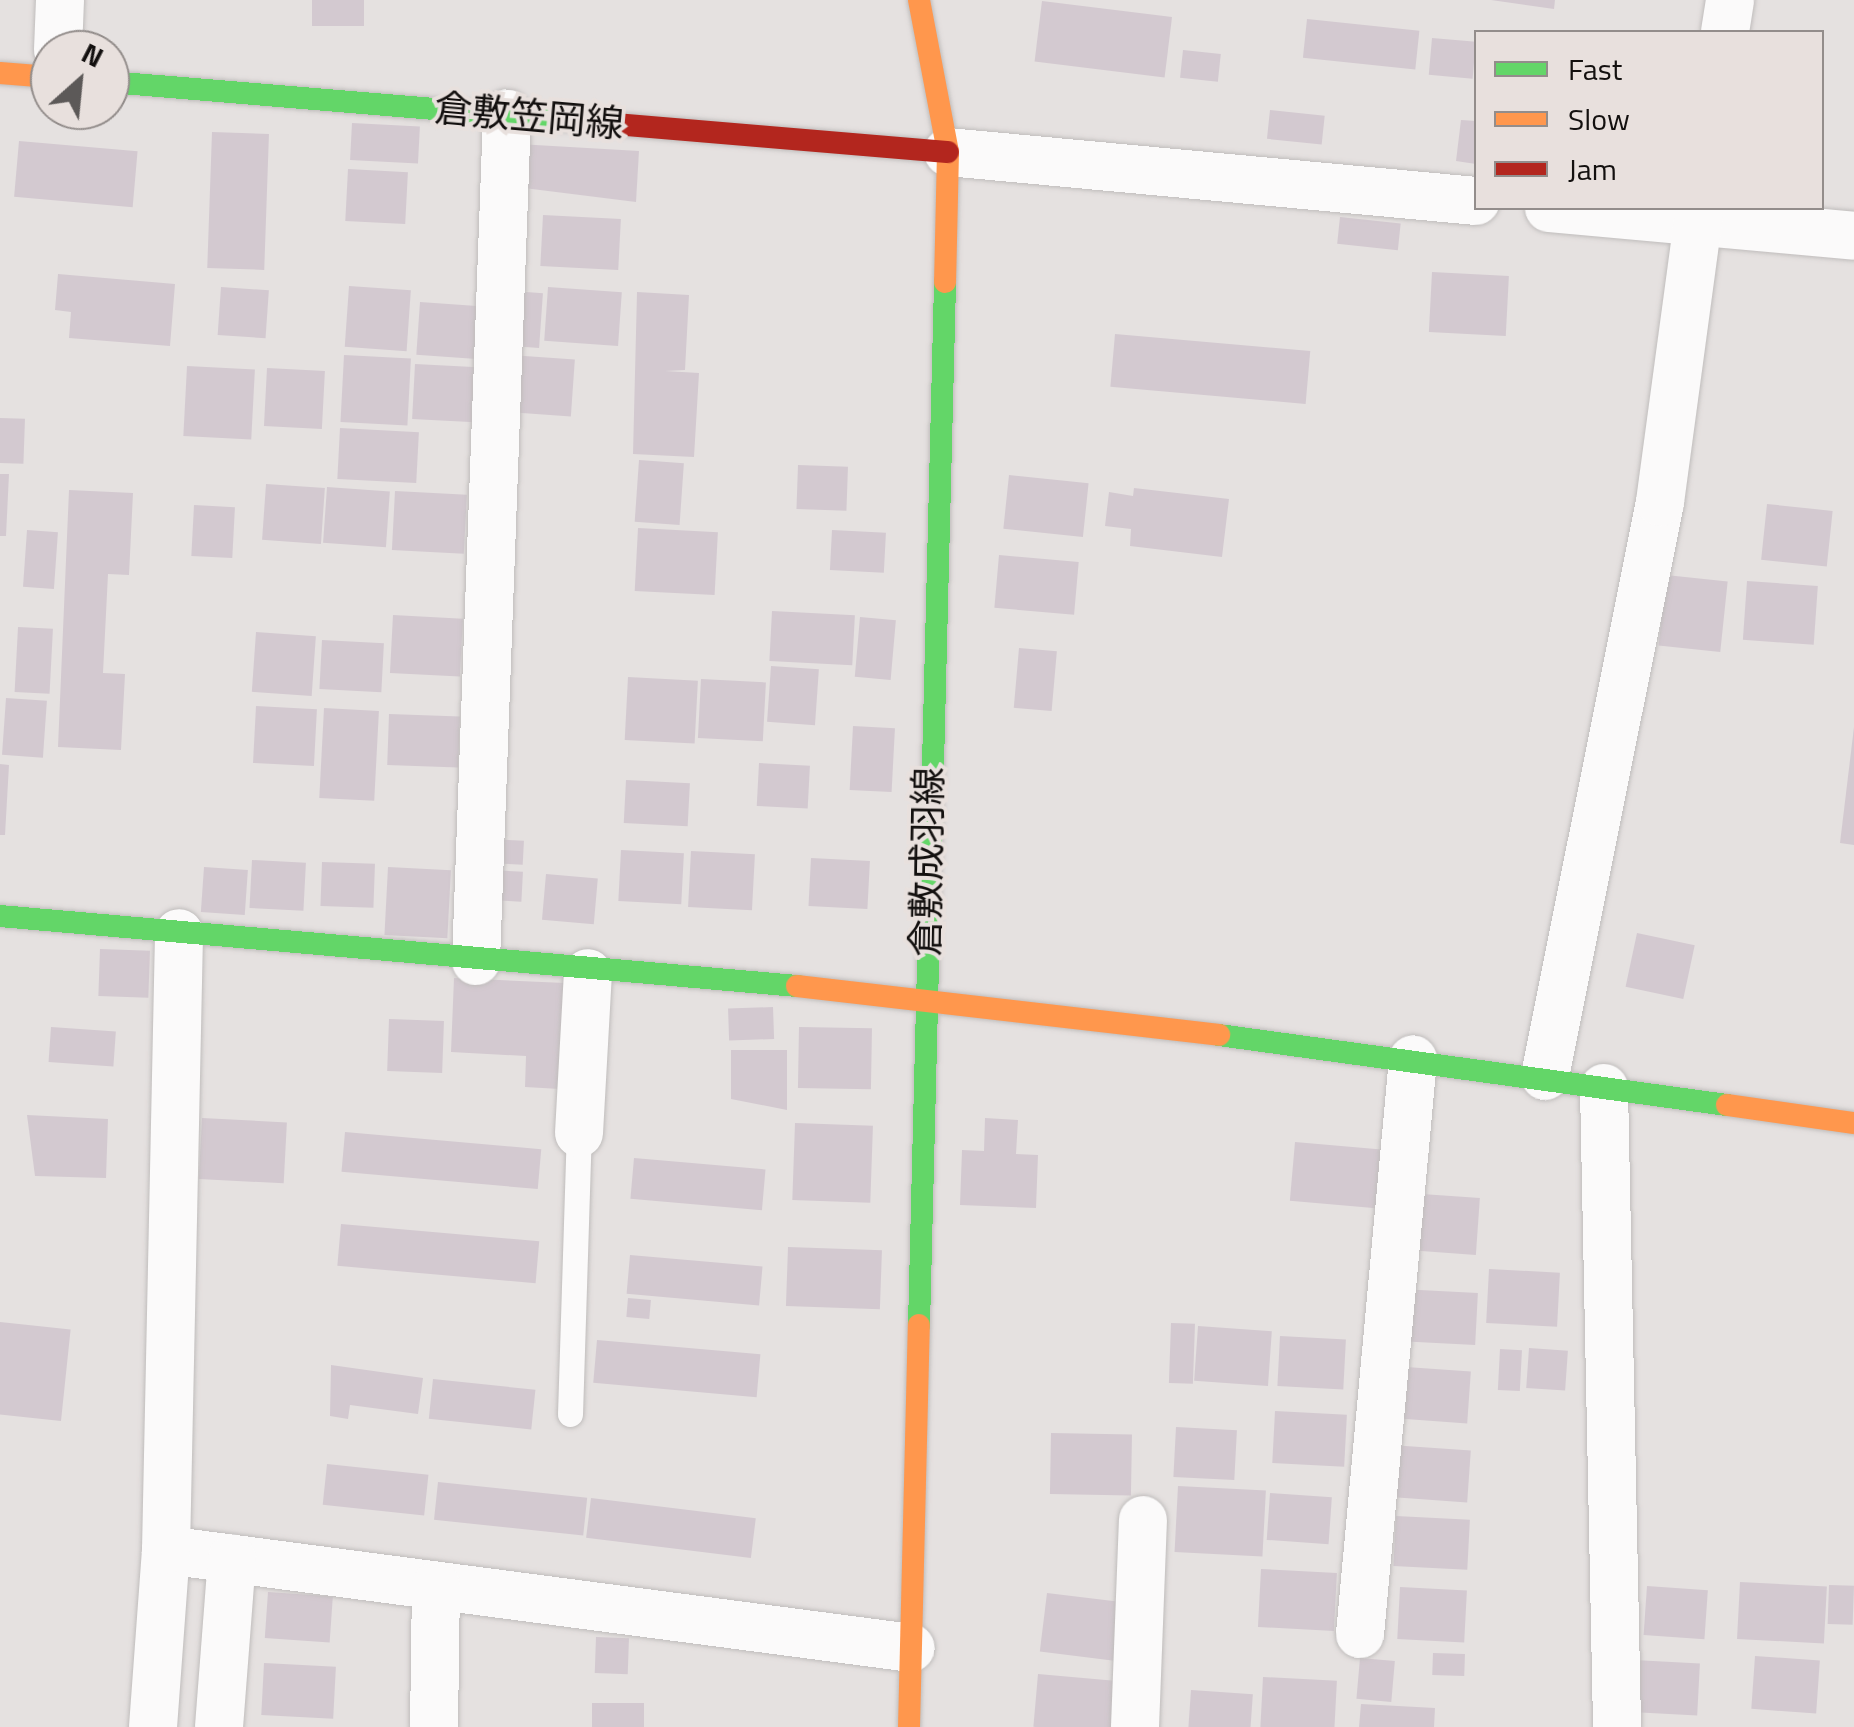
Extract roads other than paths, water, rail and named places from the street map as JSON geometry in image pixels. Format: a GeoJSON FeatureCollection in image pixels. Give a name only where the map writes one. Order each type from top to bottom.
{"type":"FeatureCollection","features":[{"type":"Feature","properties":{"kind":"main road","name":"倉敷成羽線"},"geometry":{"type":"LineString","coordinates":[[909,1727],[924,994],[948,152],[919,0]]}},
{"type":"Feature","properties":{"kind":"main road"},"geometry":{"type":"LineString","coordinates":[[0,73],[30,75]]}},
{"type":"Feature","properties":{"kind":"main road","name":"倉敷笠岡線"},"geometry":{"type":"LineString","coordinates":[[130,84],[948,152]]}},
{"type":"Feature","properties":{"kind":"main road"},"geometry":{"type":"LineString","coordinates":[[0,916],[588,973],[924,994],[1545,1076],[1854,1123]]}},
{"type":"Feature","properties":{"kind":"street"},"geometry":{"type":"LineString","coordinates":[[59,30],[60,0]]}},
{"type":"Feature","properties":{"kind":"street"},"geometry":{"type":"LineString","coordinates":[[1725,30],[1730,0]]}},
{"type":"Feature","properties":{"kind":"street"},"geometry":{"type":"LineString","coordinates":[[476,961],[507,114]]}},
{"type":"Feature","properties":{"kind":"street"},"geometry":{"type":"LineString","coordinates":[[948,152],[1474,201]]}},
{"type":"Feature","properties":{"kind":"street"},"geometry":{"type":"LineString","coordinates":[[1599,210],[1699,214],[1854,236]]}},
{"type":"Feature","properties":{"kind":"street"},"geometry":{"type":"LineString","coordinates":[[1545,1076],[1660,502],[1699,214]]}},
{"type":"Feature","properties":{"kind":"street"},"geometry":{"type":"LineString","coordinates":[[153,1727],[166,1550],[179,933]]}},
{"type":"Feature","properties":{"kind":"street"},"geometry":{"type":"LineString","coordinates":[[579,1132],[588,973]]}},
{"type":"Feature","properties":{"kind":"street"},"geometry":{"type":"LineString","coordinates":[[1360,1634],[1412,1059]]}},
{"type":"Feature","properties":{"kind":"street"},"geometry":{"type":"LineString","coordinates":[[1604,1088],[1617,1727]]}},
{"type":"Feature","properties":{"kind":"street"},"geometry":{"type":"LineString","coordinates":[[1135,1727],[1144,1520]]}},
{"type":"Feature","properties":{"kind":"street"},"geometry":{"type":"LineString","coordinates":[[166,1550],[911,1648]]}},
{"type":"Feature","properties":{"kind":"street"},"geometry":{"type":"LineString","coordinates":[[219,1727],[232,1559]]}},
{"type":"Feature","properties":{"kind":"street"},"geometry":{"type":"LineString","coordinates":[[434,1727],[436,1586]]}},
{"type":"Feature","properties":{"kind":"lane"},"geometry":{"type":"LineString","coordinates":[[570,1414],[579,1132]]}}]}
